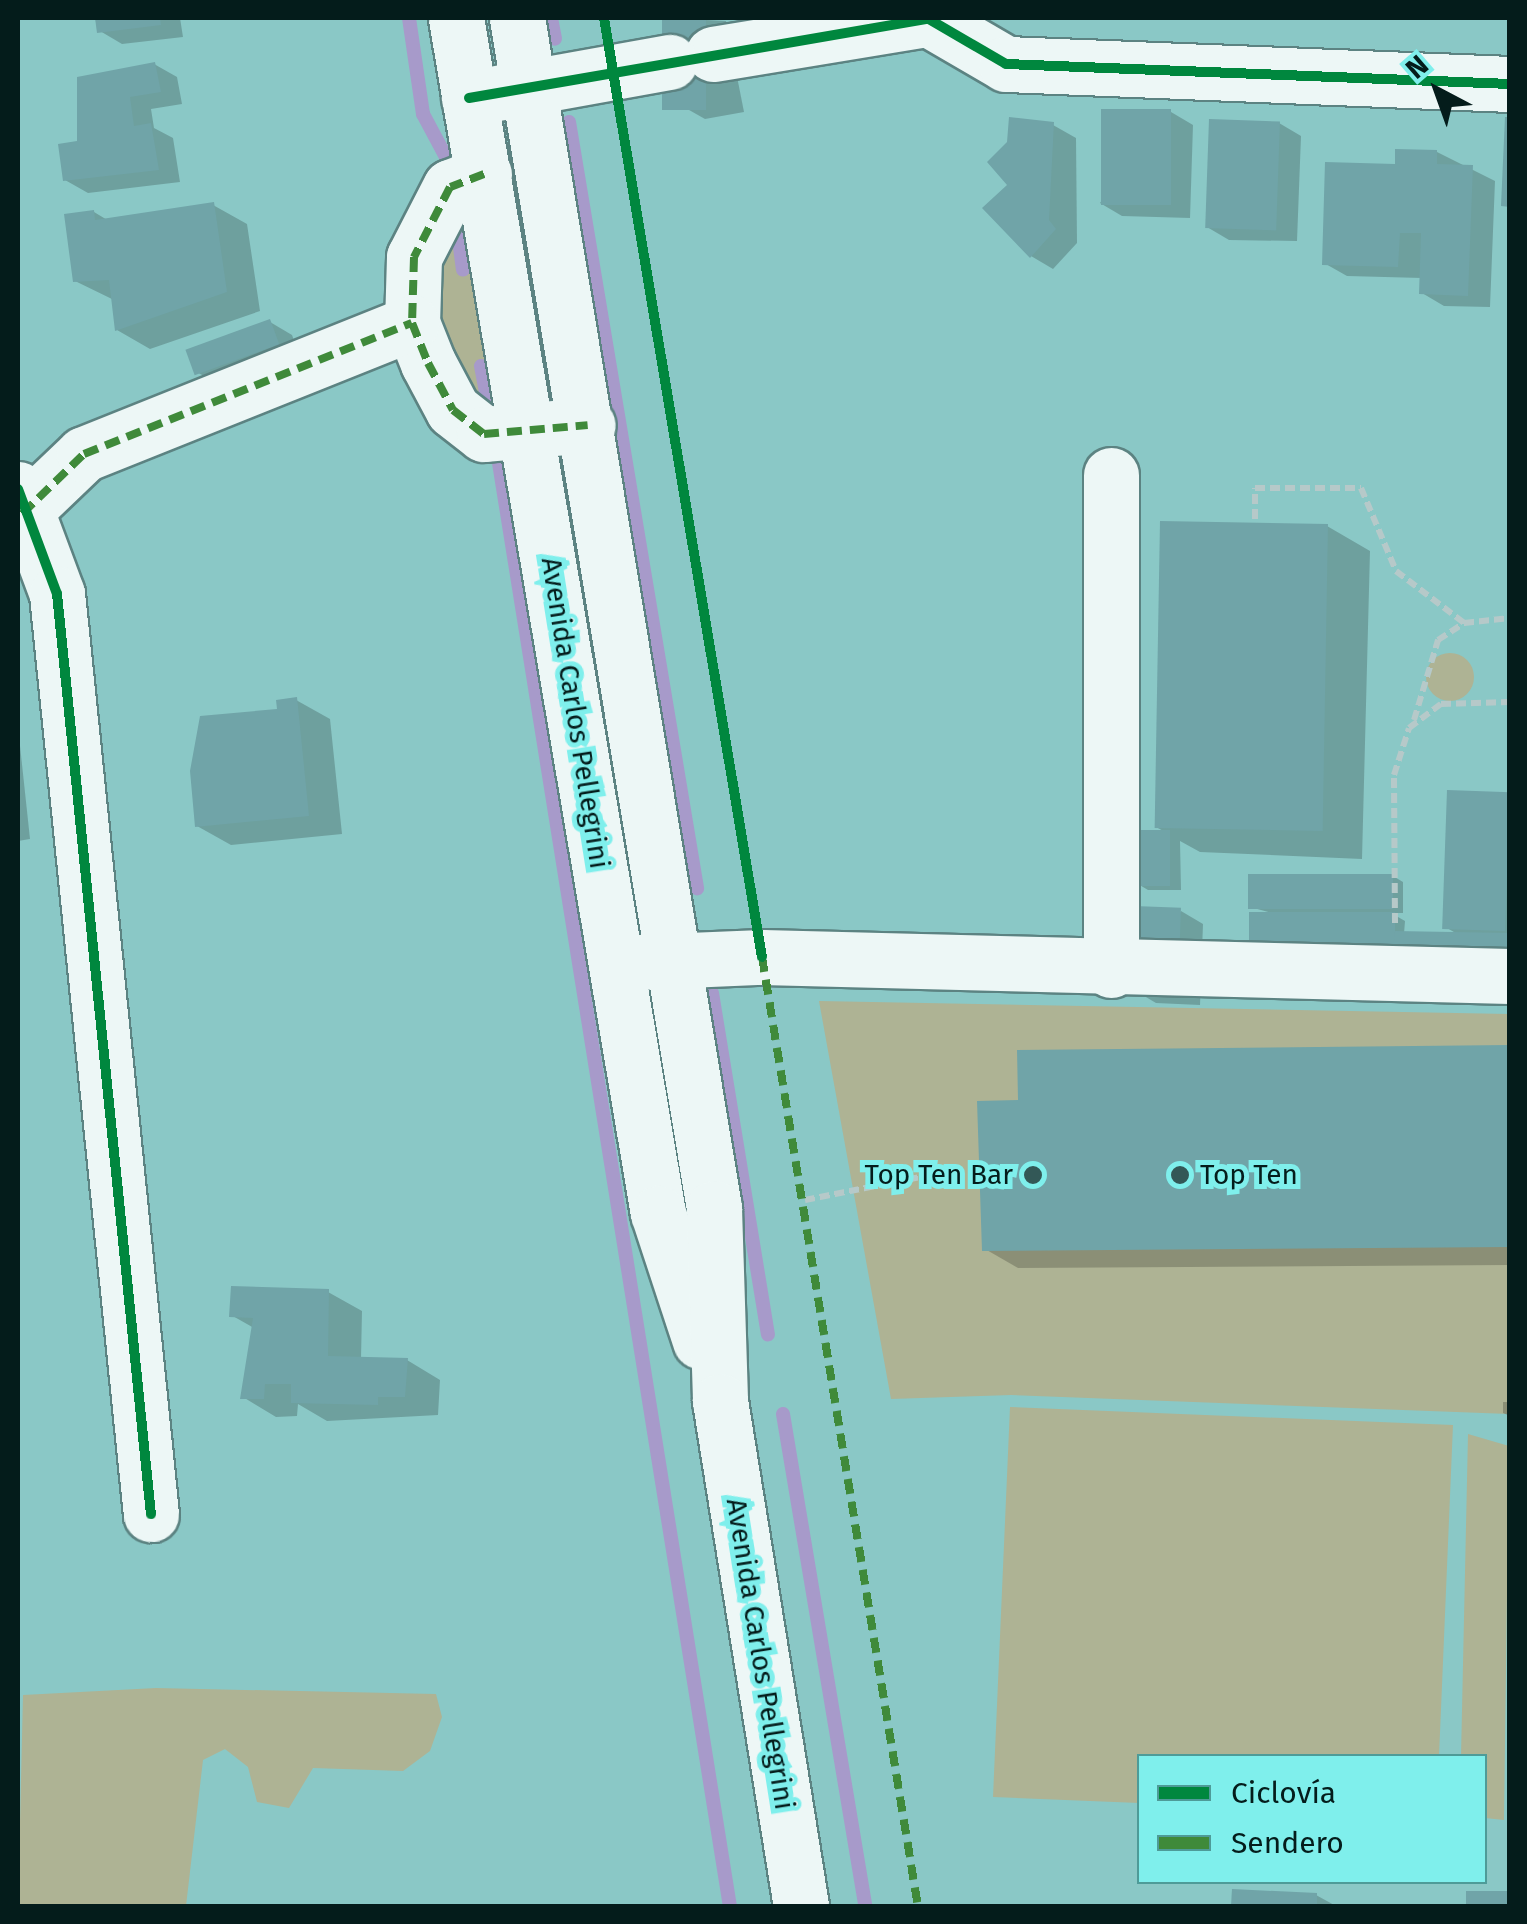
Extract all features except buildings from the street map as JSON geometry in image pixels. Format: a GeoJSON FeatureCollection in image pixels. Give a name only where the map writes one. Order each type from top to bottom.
{"type":"FeatureCollection","features":[{"type":"Feature","properties":{"kind":"main road","name":"Avenida Carlos Pellegrini"},"geometry":{"type":"LineString","coordinates":[[456,18],[530,435],[658,1213],[720,1402]]}},
{"type":"Feature","properties":{"kind":"main road","name":"Avenida Carlos Pellegrini"},"geometry":{"type":"LineString","coordinates":[[517,18],[588,425],[714,1208],[720,1402],[801,1906]]}},
{"type":"Feature","properties":{"kind":"main road"},"geometry":{"type":"LineString","coordinates":[[469,98],[927,18],[1006,64],[1510,84]]}},
{"type":"Feature","properties":{"kind":"main road"},"geometry":{"type":"LineString","coordinates":[[484,174],[450,187],[430,214],[414,257],[412,322],[453,410],[484,434],[530,435],[588,425]]}},
{"type":"Feature","properties":{"kind":"main road"},"geometry":{"type":"LineString","coordinates":[[151,1514],[57,594],[19,507],[84,454],[412,322]]}},
{"type":"Feature","properties":{"kind":"main road"},"geometry":{"type":"LineString","coordinates":[[1111,476],[1111,970]]}},
{"type":"Feature","properties":{"kind":"main road"},"geometry":{"type":"LineString","coordinates":[[616,963],[674,958],[1510,976]]}},
{"type":"Feature","properties":{"kind":"path"},"geometry":{"type":"LineString","coordinates":[[1254,519],[1255,488],[1360,488],[1396,571],[1464,623]]}},
{"type":"Feature","properties":{"kind":"path"},"geometry":{"type":"LineString","coordinates":[[1395,974],[1394,775],[1422,696],[1427,656],[1464,623],[1510,618]]}},
{"type":"Feature","properties":{"kind":"path"},"geometry":{"type":"LineString","coordinates":[[1422,696],[1436,707]]}},
{"type":"Feature","properties":{"kind":"path"},"geometry":{"type":"LineString","coordinates":[[1409,728],[1436,707],[1509,702]]}},
{"type":"Feature","properties":{"kind":"path"},"geometry":{"type":"LineString","coordinates":[[804,1200],[936,1174]]}},
{"type":"Feature","properties":{"kind":"green space"},"geometry":{"type":"Polygon","coordinates":[[[463,218],[497,407],[480,410],[439,325],[433,245],[463,218]]]}},
{"type":"Feature","properties":{"kind":"green space"},"geometry":{"type":"Polygon","coordinates":[[[1450,653],[1467,660],[1474,677],[1467,694],[1450,701],[1433,694],[1426,677],[1433,660],[1450,653]]]}},
{"type":"Feature","properties":{"kind":"green space","name":"Top Ten"},"geometry":{"type":"Polygon","coordinates":[[[819,1001],[1509,1014],[1509,1414],[1011,1395],[891,1399],[819,1001]]]}},
{"type":"Feature","properties":{"kind":"green space"},"geometry":{"type":"Polygon","coordinates":[[[1010,1407],[1453,1425],[1439,1754],[1137,1754],[1137,1803],[993,1797],[1010,1407]]]}},
{"type":"Feature","properties":{"kind":"green space"},"geometry":{"type":"Polygon","coordinates":[[[1468,1434],[1509,1446],[1504,1820],[1487,1818],[1487,1754],[1461,1754],[1468,1434]]]}},
{"type":"Feature","properties":{"kind":"green space"},"geometry":{"type":"Polygon","coordinates":[[[156,1688],[436,1694],[442,1717],[430,1751],[403,1771],[313,1768],[289,1808],[257,1802],[248,1767],[225,1749],[203,1760],[186,1906],[18,1906],[23,1695],[156,1688]]]}},
{"type":"Feature","properties":{"kind":"waterway"},"geometry":{"type":"LineString","coordinates":[[409,18],[423,114],[446,157]]}},
{"type":"Feature","properties":{"kind":"waterway"},"geometry":{"type":"LineString","coordinates":[[551,18],[555,39]]}},
{"type":"Feature","properties":{"kind":"waterway"},"geometry":{"type":"LineString","coordinates":[[569,122],[697,888]]}},
{"type":"Feature","properties":{"kind":"waterway"},"geometry":{"type":"LineString","coordinates":[[457,224],[463,270]]}},
{"type":"Feature","properties":{"kind":"waterway"},"geometry":{"type":"LineString","coordinates":[[481,366],[490,413]]}},
{"type":"Feature","properties":{"kind":"waterway"},"geometry":{"type":"LineString","coordinates":[[499,463],[730,1906]]}},
{"type":"Feature","properties":{"kind":"waterway"},"geometry":{"type":"LineString","coordinates":[[712,993],[768,1334]]}},
{"type":"Feature","properties":{"kind":"waterway"},"geometry":{"type":"LineString","coordinates":[[783,1414],[865,1906]]}},
{"type":"Feature","properties":{"kind":"marked path"},"geometry":{"type":"LineString","coordinates":[[484,174],[450,187],[414,257],[412,323],[428,363],[453,410],[484,434],[588,425]]}},
{"type":"Feature","properties":{"kind":"marked path"},"geometry":{"type":"LineString","coordinates":[[22,514],[84,454],[412,323]]}},
{"type":"Feature","properties":{"kind":"marked path"},"geometry":{"type":"LineString","coordinates":[[762,957],[918,1906]]}},
{"type":"Feature","properties":{"kind":"cycle path"},"geometry":{"type":"LineString","coordinates":[[604,18],[762,957]]}},
{"type":"Feature","properties":{"kind":"cycle path"},"geometry":{"type":"LineString","coordinates":[[927,18],[1006,64],[1510,84]]}},
{"type":"Feature","properties":{"kind":"cycle path"},"geometry":{"type":"LineString","coordinates":[[469,98],[927,19]]}},
{"type":"Feature","properties":{"kind":"cycle path"},"geometry":{"type":"LineString","coordinates":[[18,489],[57,594],[151,1514]]}},
{"type":"Feature","properties":{"kind":"place","name":"Top Ten Bar"},"geometry":{"type":"Point","coordinates":[1033,1175]}},
{"type":"Feature","properties":{"kind":"place","name":"Top Ten"},"geometry":{"type":"Point","coordinates":[1180,1175]}}]}
